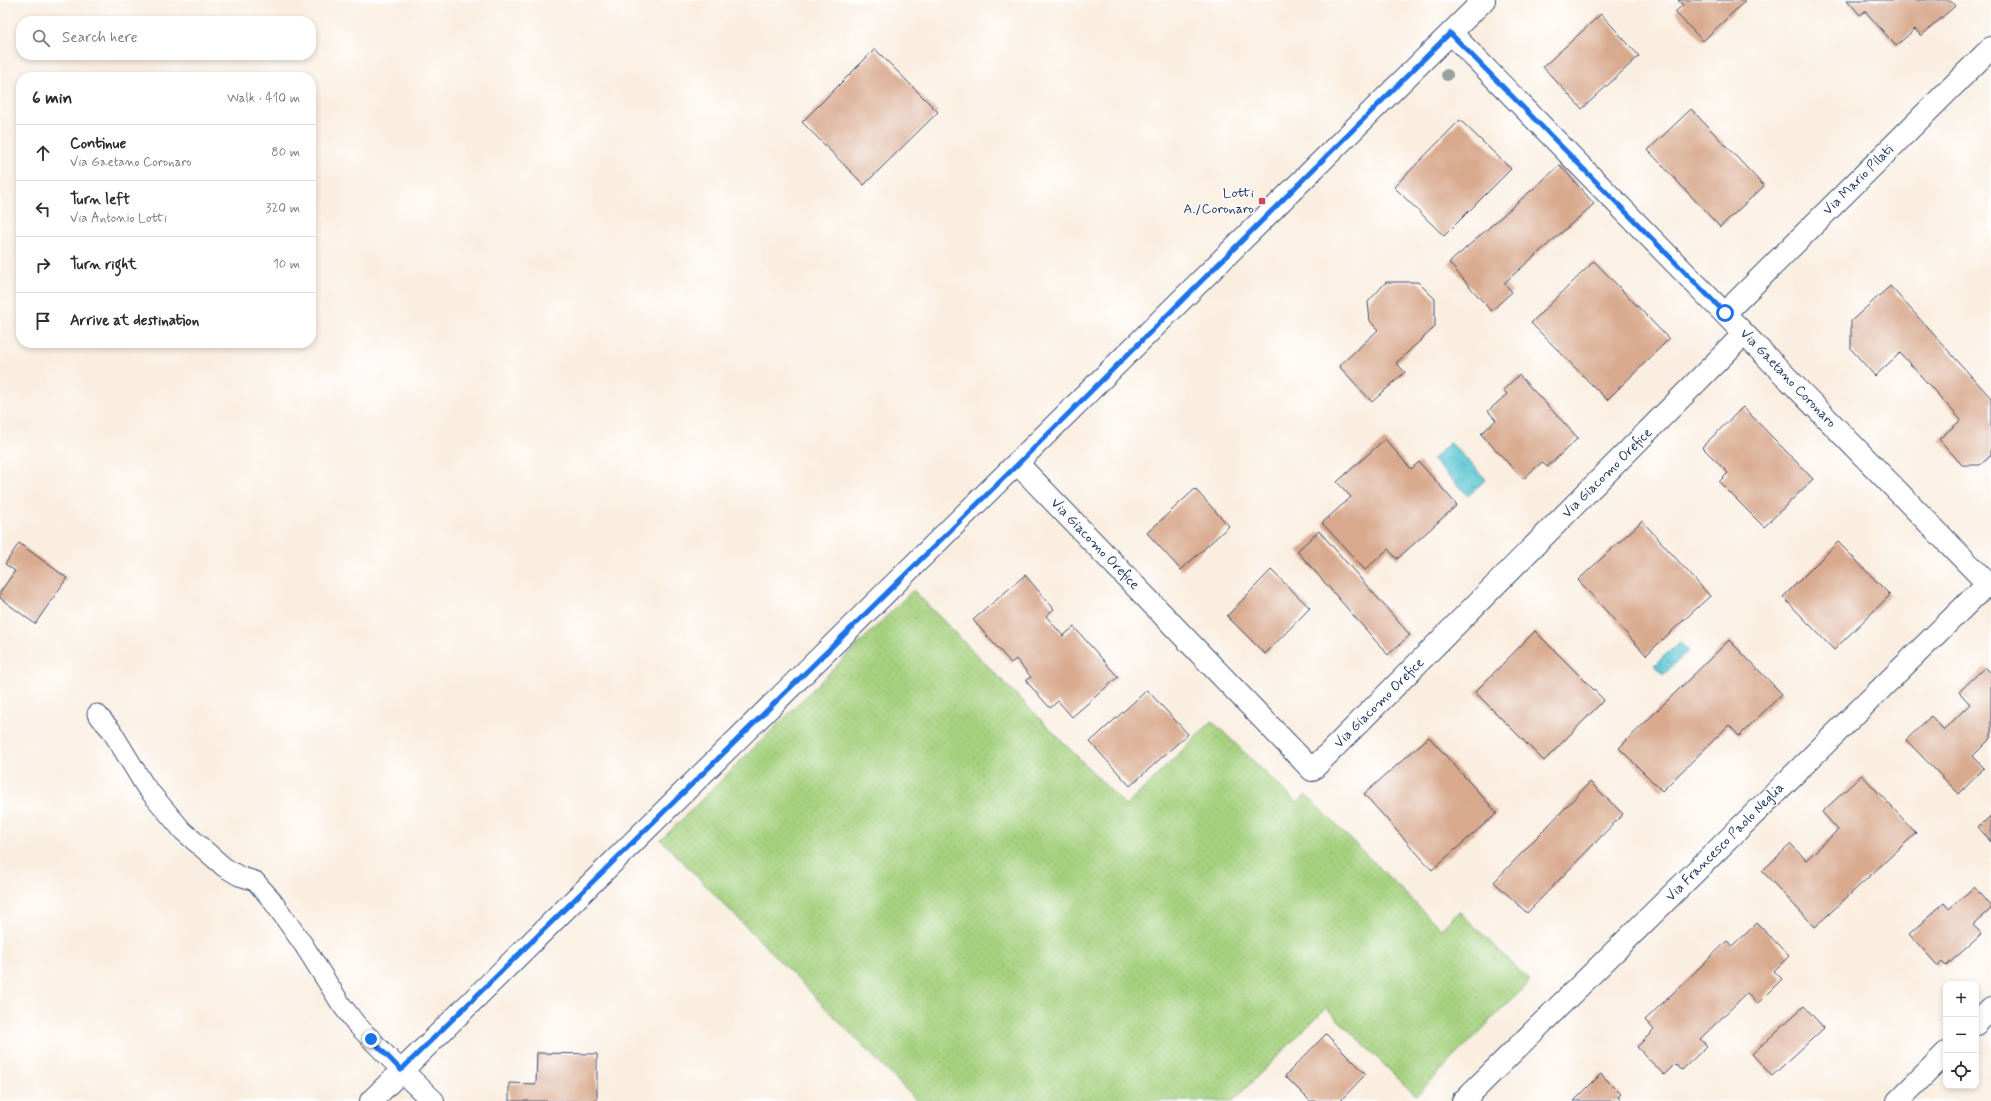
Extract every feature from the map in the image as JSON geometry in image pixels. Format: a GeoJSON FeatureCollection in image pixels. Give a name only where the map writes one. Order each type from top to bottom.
{"type":"FeatureCollection","features":[{"type":"Feature","properties":{"kind":"street"},"geometry":{"type":"LineString","coordinates":[[371,1101],[1018,464],[1484,0]]}},
{"type":"Feature","properties":{"kind":"street","name":"Via Gaetano Coronaro"},"geometry":{"type":"LineString","coordinates":[[1450,33],[1989,585]]}},
{"type":"Feature","properties":{"kind":"street","name":"Via Mario Pilati"},"geometry":{"type":"LineString","coordinates":[[1725,313],[1991,48]]}},
{"type":"Feature","properties":{"kind":"street","name":"Via Giacomo Orefice"},"geometry":{"type":"LineString","coordinates":[[1018,464],[1312,770],[1744,334]]}},
{"type":"Feature","properties":{"kind":"street","name":"Via Francesco Paolo Neglia"},"geometry":{"type":"LineString","coordinates":[[1463,1101],[1989,585]]}},
{"type":"Feature","properties":{"kind":"street"},"geometry":{"type":"LineString","coordinates":[[1979,1021],[1991,1009]]}},
{"type":"Feature","properties":{"kind":"street"},"geometry":{"type":"LineString","coordinates":[[1898,1101],[1943,1056]]}},
{"type":"Feature","properties":{"kind":"street"},"geometry":{"type":"LineString","coordinates":[[401,1070],[433,1101]]}},
{"type":"Feature","properties":{"kind":"lane"},"geometry":{"type":"LineString","coordinates":[[97,714],[111,730],[145,786],[183,831],[224,867],[239,876],[255,881],[271,899],[304,944],[341,1004],[356,1024],[401,1070]]}},
{"type":"Feature","properties":{"kind":"green space"},"geometry":{"type":"Polygon","coordinates":[[[913,590],[1126,806],[1212,721],[1297,803],[1306,795],[1441,929],[1459,911],[1530,981],[1416,1096],[1326,1008],[1233,1101],[917,1101],[661,840],[913,590]]]}},
{"type":"Feature","properties":{"kind":"water"},"geometry":{"type":"Polygon","coordinates":[[[1450,442],[1486,479],[1468,496],[1432,460],[1450,442]]]}},
{"type":"Feature","properties":{"kind":"water"},"geometry":{"type":"Polygon","coordinates":[[[1680,642],[1689,651],[1663,675],[1654,665],[1680,642]]]}},
{"type":"Feature","properties":{"kind":"building"},"geometry":{"type":"Polygon","coordinates":[[[1678,0],[1746,0],[1703,41],[1675,12],[1683,5],[1678,0]]]}},
{"type":"Feature","properties":{"kind":"building"},"geometry":{"type":"Polygon","coordinates":[[[1847,0],[1950,0],[1955,6],[1921,36],[1915,29],[1896,46],[1865,11],[1860,15],[1847,0]]]}},
{"type":"Feature","properties":{"kind":"building"},"geometry":{"type":"Polygon","coordinates":[[[1601,14],[1639,56],[1582,109],[1543,67],[1601,14]]]}},
{"type":"Feature","properties":{"kind":"building"},"geometry":{"type":"Polygon","coordinates":[[[875,49],[938,112],[864,185],[802,122],[875,49]]]}},
{"type":"Feature","properties":{"kind":"building"},"geometry":{"type":"Polygon","coordinates":[[[1691,109],[1764,186],[1720,227],[1648,150],[1691,109]]]}},
{"type":"Feature","properties":{"kind":"building"},"geometry":{"type":"Polygon","coordinates":[[[1460,120],[1511,169],[1444,236],[1394,187],[1460,120]]]}},
{"type":"Feature","properties":{"kind":"building"},"geometry":{"type":"Polygon","coordinates":[[[1560,165],[1594,204],[1504,283],[1512,292],[1491,311],[1449,263],[1560,165]]]}},
{"type":"Feature","properties":{"kind":"building"},"geometry":{"type":"Polygon","coordinates":[[[1594,261],[1669,339],[1607,400],[1531,323],[1594,261]]]}},
{"type":"Feature","properties":{"kind":"building"},"geometry":{"type":"Polygon","coordinates":[[[1386,282],[1418,282],[1435,299],[1435,327],[1396,363],[1405,372],[1372,402],[1339,366],[1378,330],[1370,321],[1368,302],[1386,282]]]}},
{"type":"Feature","properties":{"kind":"building"},"geometry":{"type":"Polygon","coordinates":[[[1890,286],[1991,398],[1991,455],[1980,465],[1962,465],[1939,439],[1961,420],[1900,353],[1875,376],[1851,349],[1851,321],[1890,286]]]}},
{"type":"Feature","properties":{"kind":"building"},"geometry":{"type":"Polygon","coordinates":[[[1519,375],[1578,438],[1547,467],[1542,462],[1523,479],[1481,434],[1496,420],[1488,411],[1507,394],[1503,390],[1519,375]]]}},
{"type":"Feature","properties":{"kind":"building"},"geometry":{"type":"Polygon","coordinates":[[[1743,407],[1813,479],[1764,527],[1719,482],[1728,473],[1702,447],[1743,407]]]}},
{"type":"Feature","properties":{"kind":"building"},"geometry":{"type":"Polygon","coordinates":[[[1385,439],[1411,469],[1419,462],[1457,505],[1397,559],[1388,549],[1365,570],[1322,523],[1351,497],[1337,482],[1385,439]]]}},
{"type":"Feature","properties":{"kind":"building"},"geometry":{"type":"Polygon","coordinates":[[[1195,489],[1229,526],[1181,570],[1147,533],[1195,489]]]}},
{"type":"Feature","properties":{"kind":"building"},"geometry":{"type":"Polygon","coordinates":[[[1642,521],[1710,596],[1646,655],[1578,580],[1642,521]]]}},
{"type":"Feature","properties":{"kind":"building"},"geometry":{"type":"Polygon","coordinates":[[[1319,531],[1410,635],[1388,655],[1297,551],[1319,531]]]}},
{"type":"Feature","properties":{"kind":"building"},"geometry":{"type":"Polygon","coordinates":[[[1838,542],[1890,595],[1834,650],[1783,597],[1838,542]]]}},
{"type":"Feature","properties":{"kind":"building"},"geometry":{"type":"Polygon","coordinates":[[[19,543],[67,578],[35,624],[0,598],[0,592],[15,571],[5,564],[19,543]]]}},
{"type":"Feature","properties":{"kind":"building"},"geometry":{"type":"Polygon","coordinates":[[[1271,570],[1310,608],[1265,654],[1227,616],[1271,570]]]}},
{"type":"Feature","properties":{"kind":"building"},"geometry":{"type":"Polygon","coordinates":[[[1025,575],[1054,609],[1046,616],[1063,636],[1074,627],[1118,677],[1072,717],[1058,701],[1050,708],[1026,681],[1031,677],[1016,659],[1011,663],[973,620],[1025,575]]]}},
{"type":"Feature","properties":{"kind":"building"},"geometry":{"type":"Polygon","coordinates":[[[1535,631],[1604,700],[1544,761],[1475,692],[1535,631]]]}},
{"type":"Feature","properties":{"kind":"building"},"geometry":{"type":"Polygon","coordinates":[[[1729,640],[1782,694],[1739,736],[1729,725],[1662,791],[1619,748],[1729,640]]]}},
{"type":"Feature","properties":{"kind":"building"},"geometry":{"type":"Polygon","coordinates":[[[1985,667],[1991,673],[1991,738],[1973,756],[1984,768],[1959,794],[1906,740],[1931,716],[1944,730],[1970,704],[1959,692],[1985,667]]]}},
{"type":"Feature","properties":{"kind":"building"},"geometry":{"type":"Polygon","coordinates":[[[1147,690],[1188,734],[1130,786],[1090,742],[1147,690]]]}},
{"type":"Feature","properties":{"kind":"building"},"geometry":{"type":"Polygon","coordinates":[[[1429,737],[1497,813],[1432,870],[1364,794],[1429,737]]]}},
{"type":"Feature","properties":{"kind":"building"},"geometry":{"type":"Polygon","coordinates":[[[1862,775],[1916,833],[1815,927],[1762,871],[1791,844],[1806,860],[1838,830],[1822,812],[1862,775]]]}},
{"type":"Feature","properties":{"kind":"building"},"geometry":{"type":"Polygon","coordinates":[[[1590,782],[1623,814],[1527,913],[1494,882],[1590,782]]]}},
{"type":"Feature","properties":{"kind":"building"},"geometry":{"type":"Polygon","coordinates":[[[1991,816],[1991,842],[1978,827],[1991,816]]]}},
{"type":"Feature","properties":{"kind":"building"},"geometry":{"type":"Polygon","coordinates":[[[1974,887],[1991,907],[1991,909],[1973,925],[1982,934],[1946,966],[1942,962],[1938,966],[1909,934],[1944,903],[1949,909],[1974,887]]]}},
{"type":"Feature","properties":{"kind":"building"},"geometry":{"type":"Polygon","coordinates":[[[1757,923],[1789,956],[1774,971],[1782,979],[1757,1004],[1747,993],[1700,1039],[1707,1046],[1682,1070],[1675,1064],[1664,1075],[1637,1047],[1654,1030],[1645,1020],[1727,941],[1733,946],[1757,923]]]}},
{"type":"Feature","properties":{"kind":"building"},"geometry":{"type":"Polygon","coordinates":[[[1804,1006],[1824,1028],[1772,1076],[1752,1054],[1804,1006]]]}},
{"type":"Feature","properties":{"kind":"building"},"geometry":{"type":"Polygon","coordinates":[[[1326,1034],[1366,1074],[1340,1101],[1310,1101],[1285,1076],[1326,1034]]]}},
{"type":"Feature","properties":{"kind":"building"},"geometry":{"type":"Polygon","coordinates":[[[537,1053],[597,1054],[597,1101],[509,1101],[509,1083],[536,1084],[537,1053]]]}},
{"type":"Feature","properties":{"kind":"building"},"geometry":{"type":"Polygon","coordinates":[[[1601,1074],[1621,1094],[1618,1097],[1621,1101],[1574,1101],[1601,1074]]]}},
{"type":"Feature","properties":{"kind":"place","name":"Lotti A./Coronaro"},"geometry":{"type":"Point","coordinates":[1262,201]}},
{"type":"Feature","properties":{"kind":"route"},"geometry":{"type":"LineString","coordinates":[[371,1039],[401,1070],[1018,464],[1450,33],[1725,313]]}}]}
